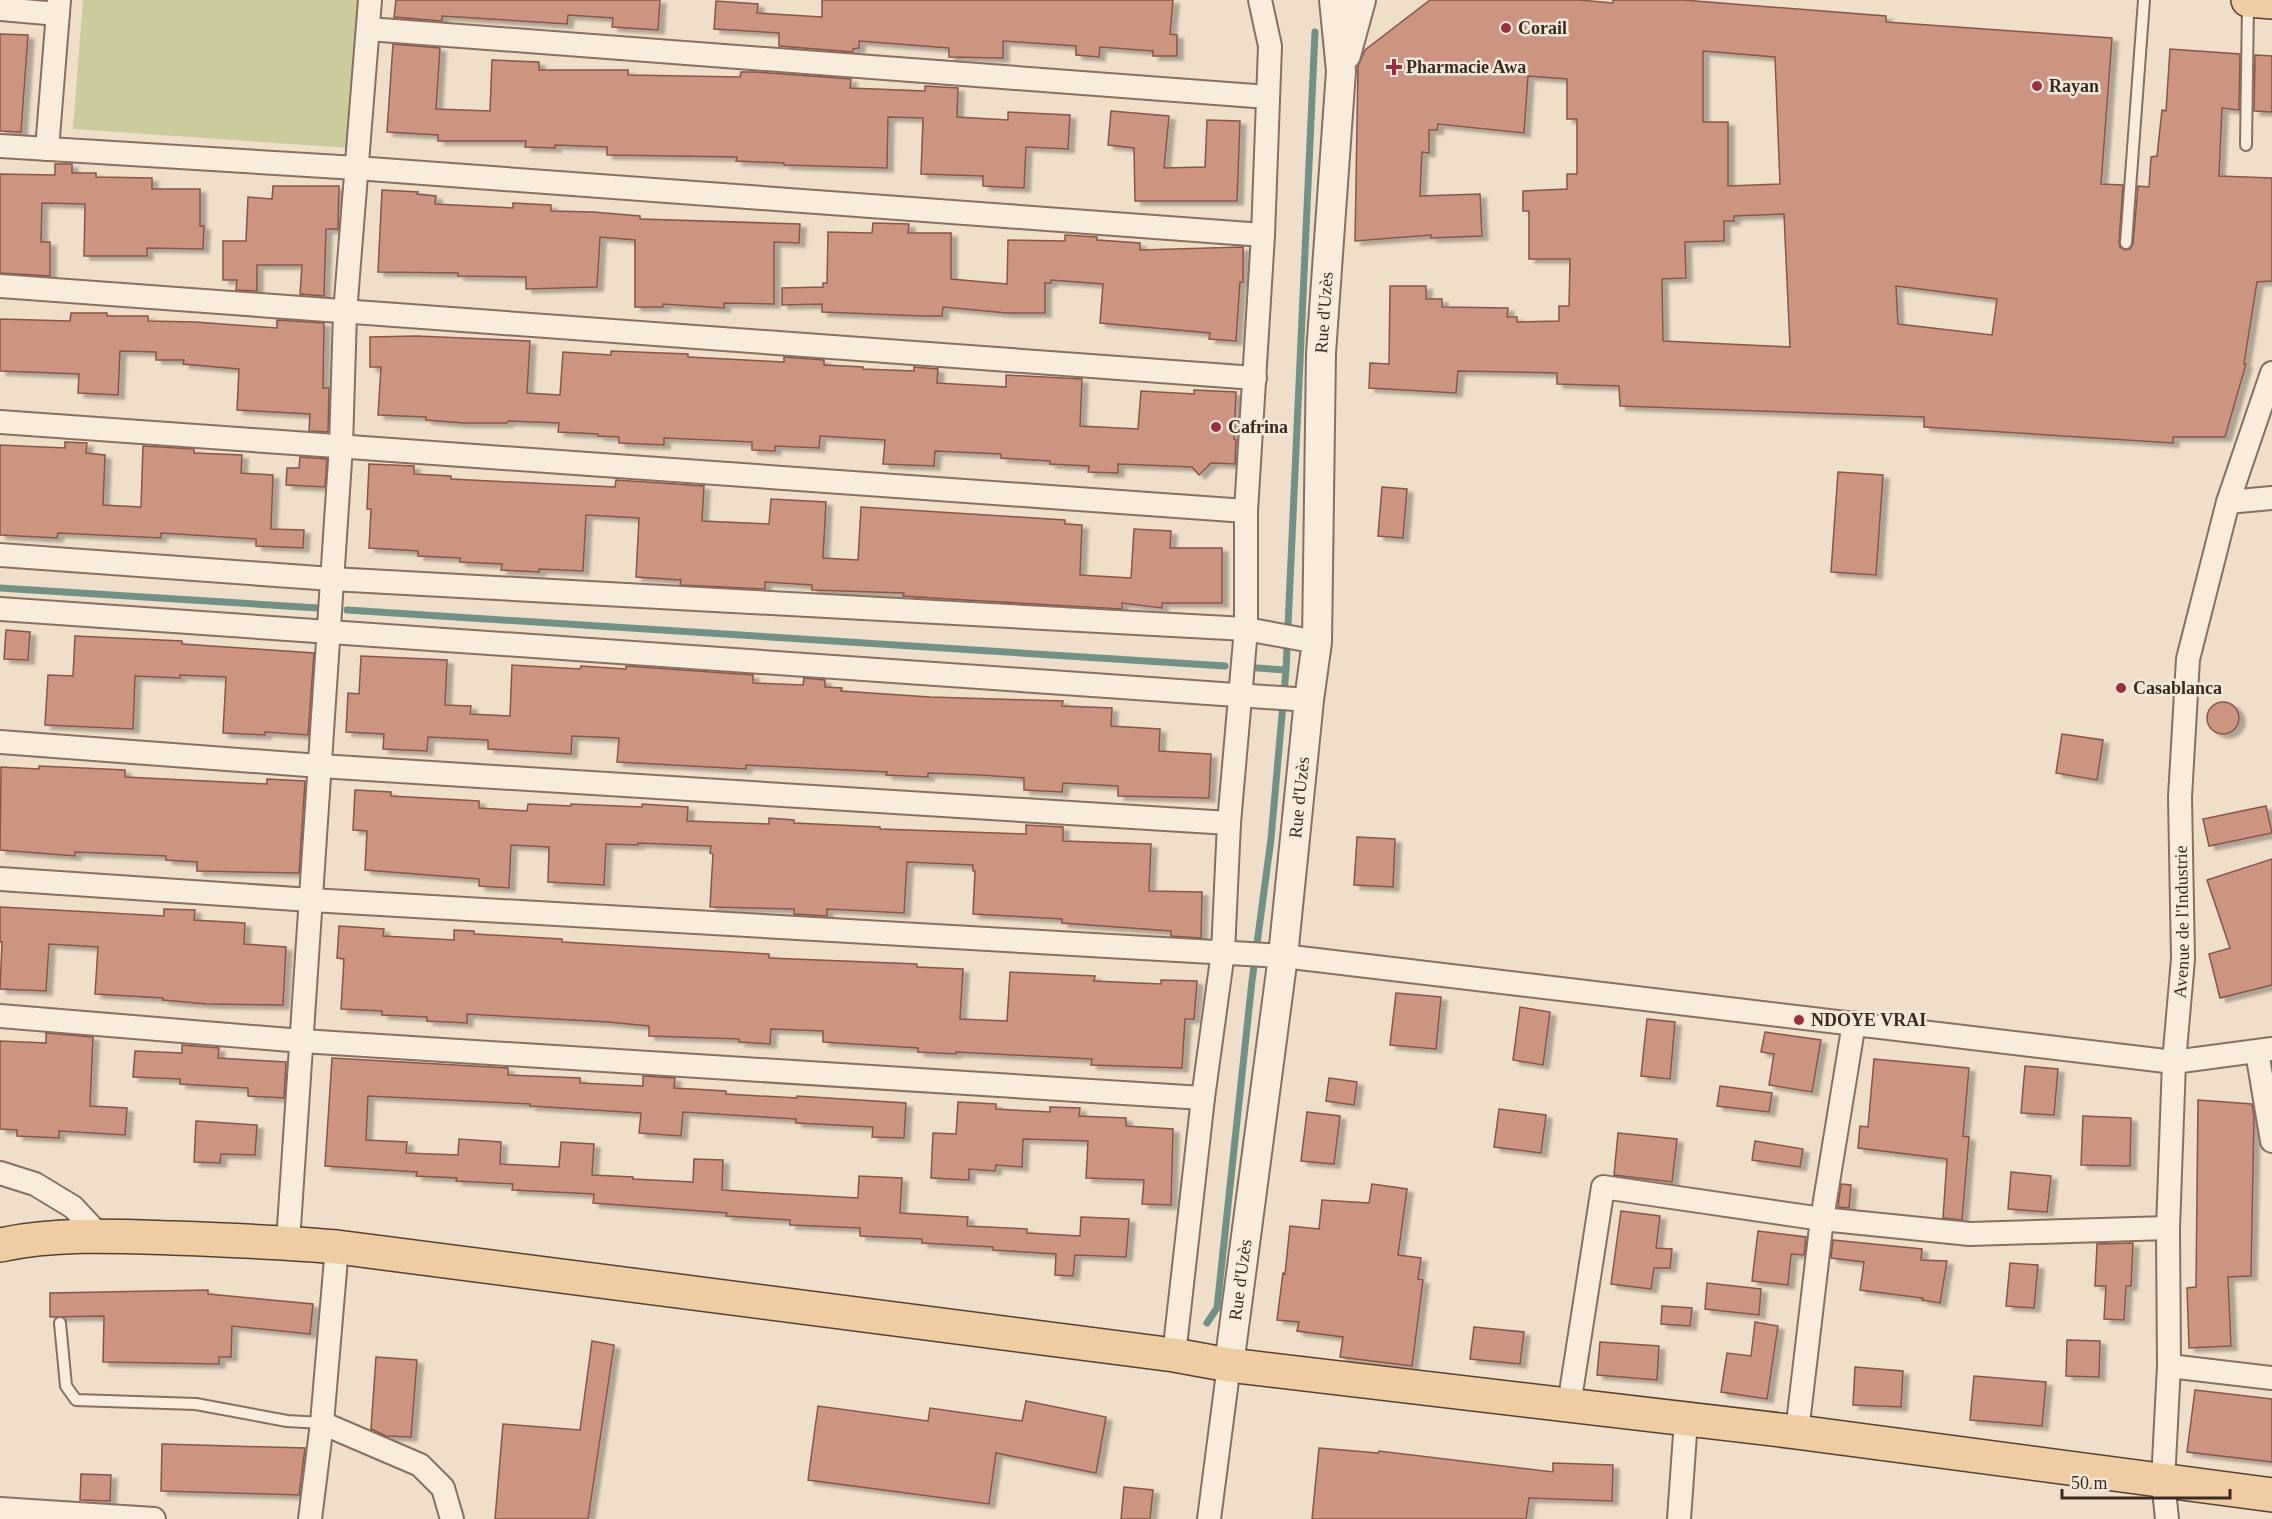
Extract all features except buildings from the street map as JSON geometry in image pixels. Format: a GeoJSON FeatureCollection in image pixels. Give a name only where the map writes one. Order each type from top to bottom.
{"type":"FeatureCollection","features":[{"type":"Feature","properties":{"kind":"main road"},"geometry":{"type":"LineString","coordinates":[[2248,0],[2272,2]]}},
{"type":"Feature","properties":{"kind":"main road"},"geometry":{"type":"LineString","coordinates":[[0,1245],[27,1239],[100,1236],[288,1242],[337,1247],[1174,1355],[1229,1365],[1797,1432],[2272,1495]]}},
{"type":"Feature","properties":{"kind":"street"},"geometry":{"type":"LineString","coordinates":[[288,1242],[341,446],[345,313],[370,0]]}},
{"type":"Feature","properties":{"kind":"street"},"geometry":{"type":"LineString","coordinates":[[1174,1355],[1203,1098],[1223,952],[1229,823],[1241,695],[1245,629],[1246,511],[1263,235],[1270,46],[1263,3],[1260,0]]}},
{"type":"Feature","properties":{"kind":"street","name":"Rue d'Uzès"},"geometry":{"type":"LineString","coordinates":[[1209,1519],[1284,956],[1309,700],[1317,642],[1321,353],[1341,71],[1334,0]]}},
{"type":"Feature","properties":{"kind":"street","name":"Rue d'Uzès"},"geometry":{"type":"LineString","coordinates":[[1341,71],[1361,0]]}},
{"type":"Feature","properties":{"kind":"street"},"geometry":{"type":"LineString","coordinates":[[0,9],[58,7],[47,150]]}},
{"type":"Feature","properties":{"kind":"street"},"geometry":{"type":"LineString","coordinates":[[368,29],[1268,97]]}},
{"type":"Feature","properties":{"kind":"street"},"geometry":{"type":"LineString","coordinates":[[0,146],[357,168],[1263,235]]}},
{"type":"Feature","properties":{"kind":"street"},"geometry":{"type":"LineString","coordinates":[[0,286],[1255,378]]}},
{"type":"Feature","properties":{"kind":"street","name":"Avenue de l'Industrie"},"geometry":{"type":"LineString","coordinates":[[2167,1519],[2163,1481],[2169,1366],[2168,1228],[2175,1062],[2183,959],[2180,797],[2188,658],[2228,502],[2272,372]]}},
{"type":"Feature","properties":{"kind":"street"},"geometry":{"type":"LineString","coordinates":[[0,422],[1246,511]]}},
{"type":"Feature","properties":{"kind":"street"},"geometry":{"type":"LineString","coordinates":[[2228,502],[2272,498]]}},
{"type":"Feature","properties":{"kind":"street"},"geometry":{"type":"LineString","coordinates":[[0,555],[332,579],[1245,629],[1317,642]]}},
{"type":"Feature","properties":{"kind":"street"},"geometry":{"type":"LineString","coordinates":[[0,609],[1309,700]]}},
{"type":"Feature","properties":{"kind":"street"},"geometry":{"type":"LineString","coordinates":[[0,742],[320,766],[1229,823]]}},
{"type":"Feature","properties":{"kind":"street"},"geometry":{"type":"LineString","coordinates":[[0,879],[311,900],[1284,956],[2175,1062],[2265,1051],[2272,1141]]}},
{"type":"Feature","properties":{"kind":"street"},"geometry":{"type":"LineString","coordinates":[[0,1016],[302,1041],[1203,1098]]}},
{"type":"Feature","properties":{"kind":"street"},"geometry":{"type":"LineString","coordinates":[[1797,1432],[1822,1219],[1854,1023]]}},
{"type":"Feature","properties":{"kind":"street"},"geometry":{"type":"LineString","coordinates":[[0,1173],[35,1184],[73,1207],[100,1236]]}},
{"type":"Feature","properties":{"kind":"street"},"geometry":{"type":"LineString","coordinates":[[1569,1405],[1603,1187],[1822,1219],[1970,1234],[2168,1228]]}},
{"type":"Feature","properties":{"kind":"street"},"geometry":{"type":"LineString","coordinates":[[310,1519],[322,1423],[337,1247]]}},
{"type":"Feature","properties":{"kind":"street"},"geometry":{"type":"LineString","coordinates":[[2169,1366],[2272,1378]]}},
{"type":"Feature","properties":{"kind":"street"},"geometry":{"type":"LineString","coordinates":[[1679,1519],[1686,1420]]}},
{"type":"Feature","properties":{"kind":"street"},"geometry":{"type":"LineString","coordinates":[[322,1423],[420,1465],[443,1488],[452,1519]]}},
{"type":"Feature","properties":{"kind":"street"},"geometry":{"type":"LineString","coordinates":[[0,1509],[154,1519]]}},
{"type":"Feature","properties":{"kind":"lane"},"geometry":{"type":"LineString","coordinates":[[2126,243],[2144,0]]}},
{"type":"Feature","properties":{"kind":"lane"},"geometry":{"type":"LineString","coordinates":[[2246,145],[2248,0]]}},
{"type":"Feature","properties":{"kind":"lane"},"geometry":{"type":"LineString","coordinates":[[60,1323],[66,1386],[76,1400],[196,1404],[287,1421],[322,1423]]}},
{"type":"Feature","properties":{"kind":"green space"},"geometry":{"type":"Polygon","coordinates":[[[83,0],[359,0],[349,148],[73,129],[83,0]]]}},
{"type":"Feature","properties":{"kind":"waterway"},"geometry":{"type":"LineString","coordinates":[[1207,1323],[1217,1308],[1252,981],[1271,839],[1286,670],[1315,32]]}},
{"type":"Feature","properties":{"kind":"waterway"},"geometry":{"type":"LineString","coordinates":[[0,588],[318,608]]}},
{"type":"Feature","properties":{"kind":"waterway"},"geometry":{"type":"LineString","coordinates":[[347,610],[1225,666]]}},
{"type":"Feature","properties":{"kind":"waterway"},"geometry":{"type":"LineString","coordinates":[[1257,668],[1286,670]]}},
{"type":"Feature","properties":{"kind":"place","name":"Corail"},"geometry":{"type":"Point","coordinates":[1506,28]}},
{"type":"Feature","properties":{"kind":"place","name":"Pharmacie Awa"},"geometry":{"type":"Point","coordinates":[1394,67]}},
{"type":"Feature","properties":{"kind":"place","name":"Rayan"},"geometry":{"type":"Point","coordinates":[2037,86]}},
{"type":"Feature","properties":{"kind":"place","name":"Cafrina"},"geometry":{"type":"Point","coordinates":[1216,427]}},
{"type":"Feature","properties":{"kind":"place","name":"Casablanca"},"geometry":{"type":"Point","coordinates":[2121,688]}},
{"type":"Feature","properties":{"kind":"place","name":"NDOYE VRAI"},"geometry":{"type":"Point","coordinates":[1799,1020]}}]}
